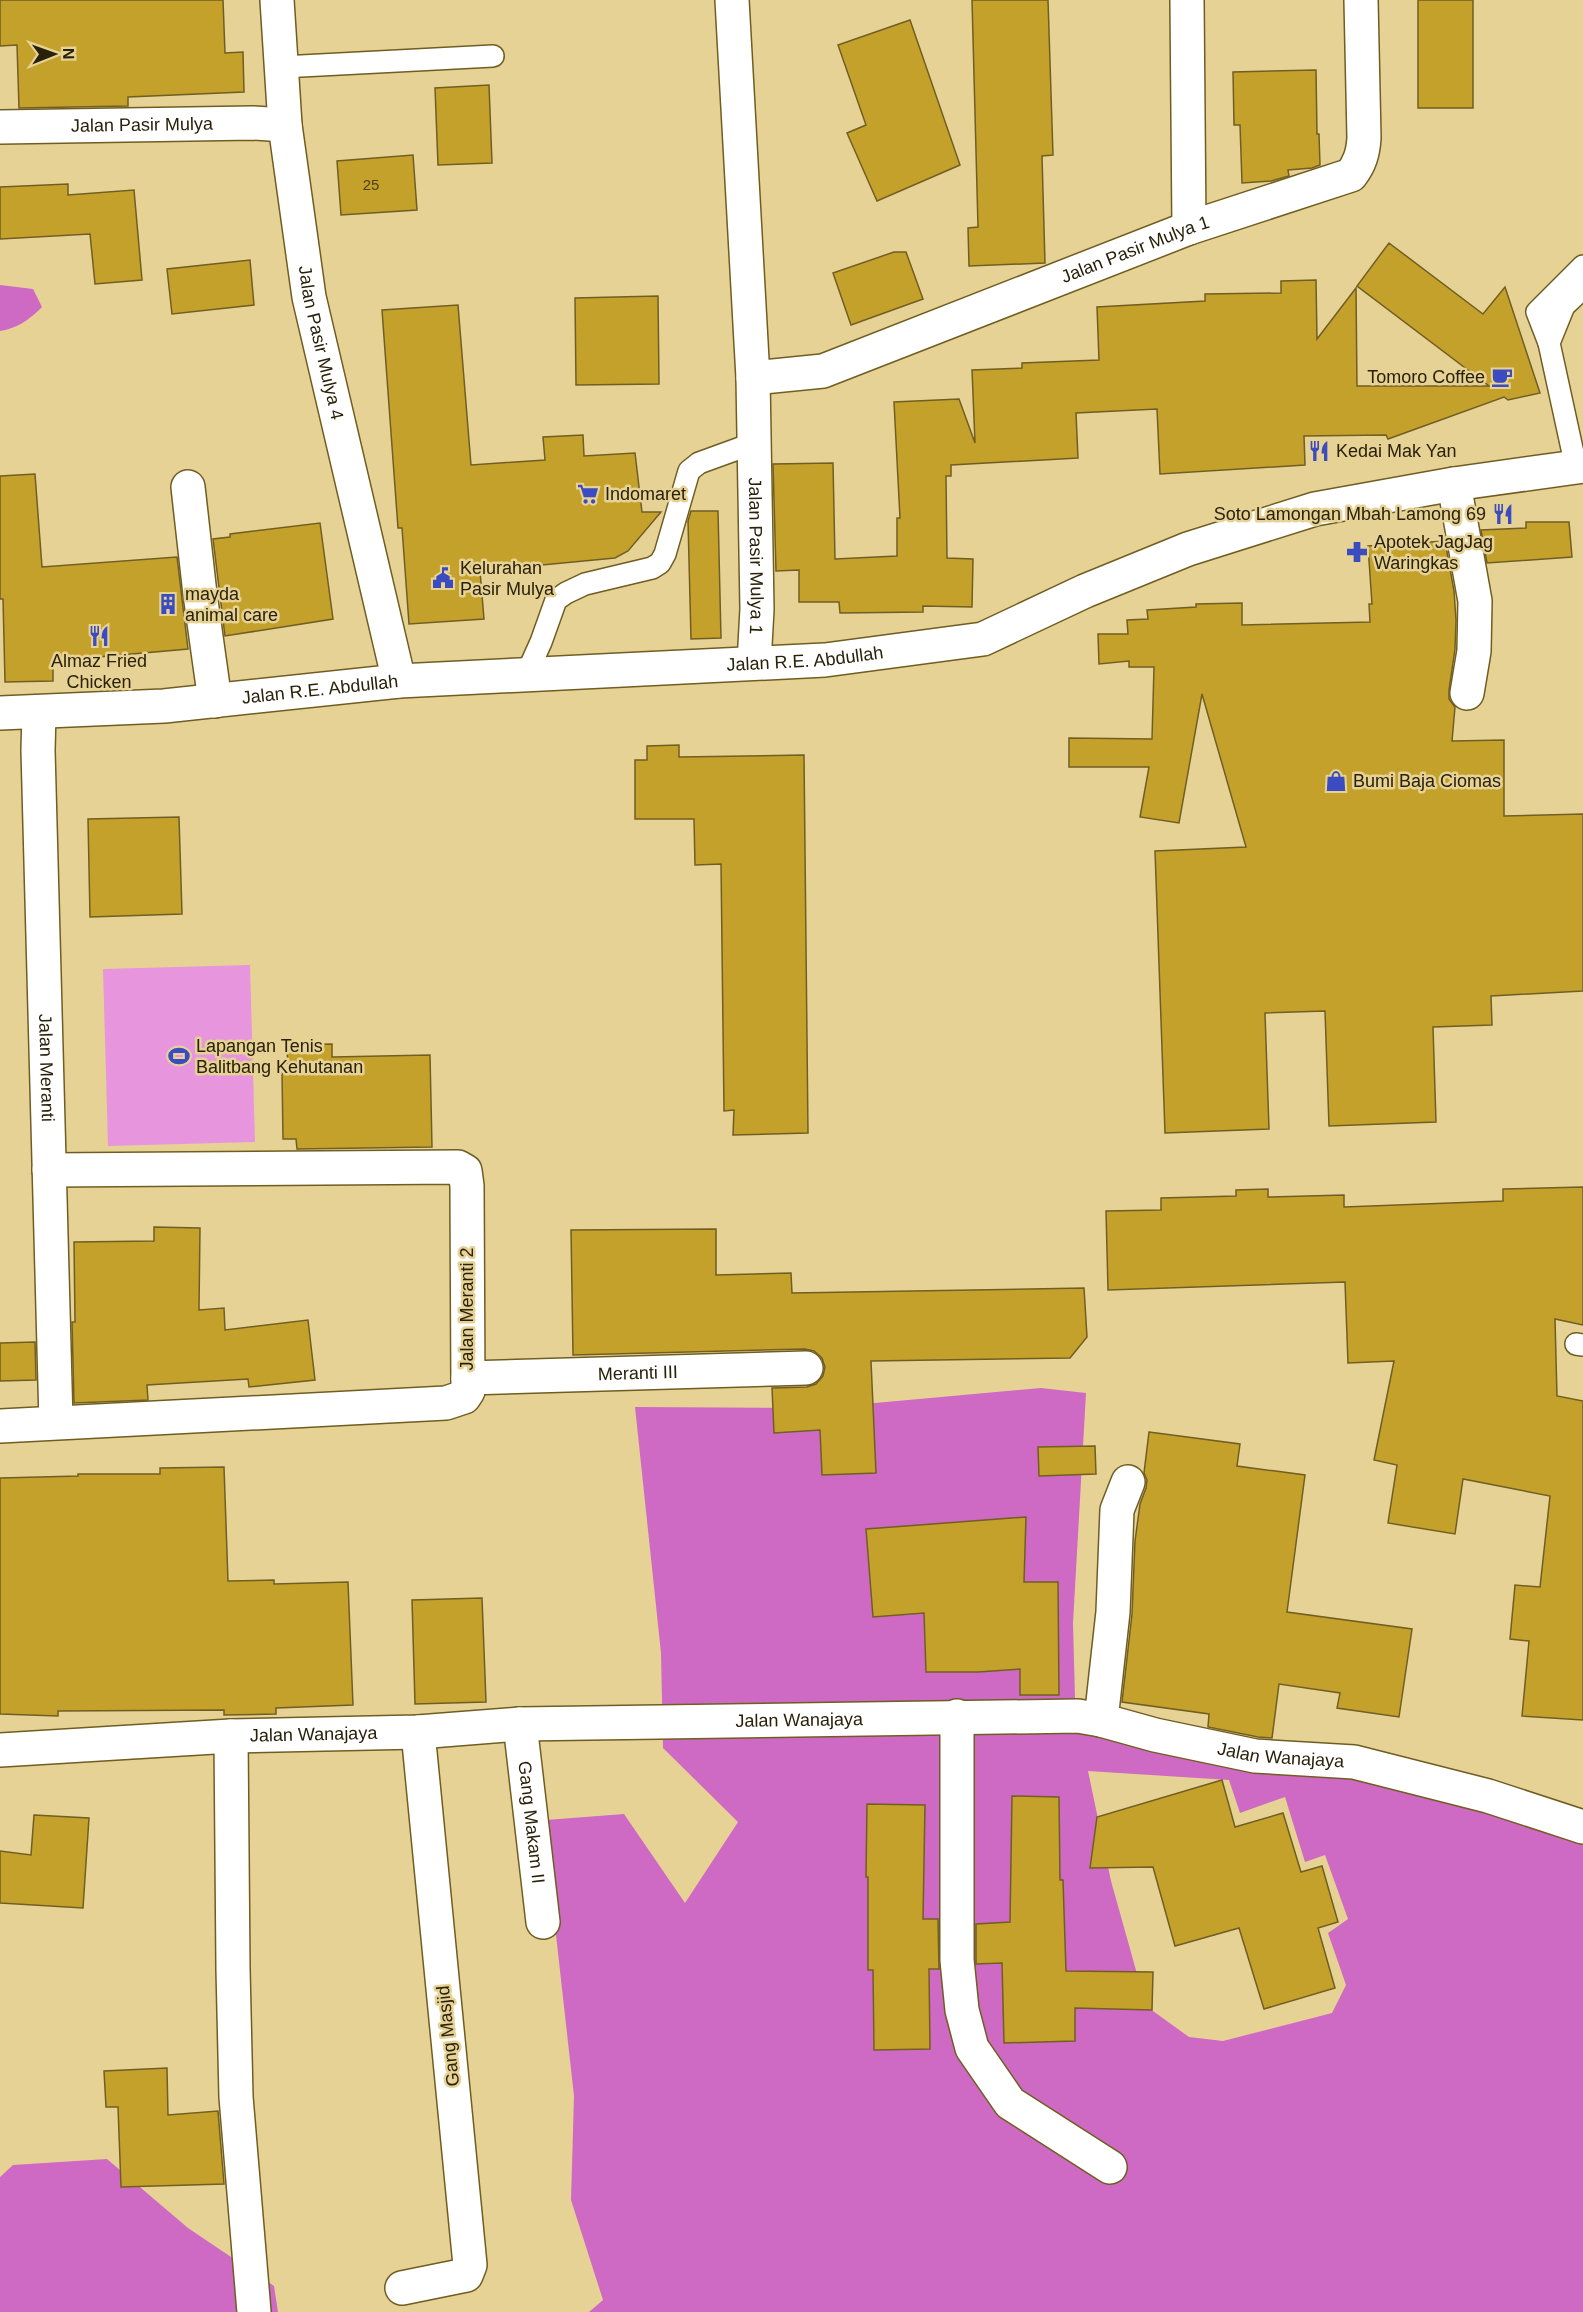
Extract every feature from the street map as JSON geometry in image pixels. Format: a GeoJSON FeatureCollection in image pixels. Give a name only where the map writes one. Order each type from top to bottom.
{"type":"FeatureCollection","features":[{"type":"Feature","properties":{"kind":"street","name":"Jalan Pasir Mulya 4"},"geometry":{"type":"LineString","coordinates":[[277,0],[285,125],[309,297],[399,681]]}},
{"type":"Feature","properties":{"kind":"street","name":"Jalan Pasir Mulya 1"},"geometry":{"type":"LineString","coordinates":[[732,0],[753,378],[757,609],[754,663]]}},
{"type":"Feature","properties":{"kind":"street"},"geometry":{"type":"LineString","coordinates":[[1187,0],[1190,228]]}},
{"type":"Feature","properties":{"kind":"street","name":"Jalan Pasir Mulya 1"},"geometry":{"type":"LineString","coordinates":[[753,378],[824,371],[1190,228],[1351,175],[1358,166],[1363,153],[1364,138],[1361,0]]}},
{"type":"Feature","properties":{"kind":"street","name":"Jalan Pasir Mulya"},"geometry":{"type":"LineString","coordinates":[[0,127],[253,123],[285,125]]}},
{"type":"Feature","properties":{"kind":"street","name":"Jalan R.E. Abdullah"},"geometry":{"type":"LineString","coordinates":[[0,714],[215,701],[399,681],[825,660],[983,639],[1085,591],[1188,549],[1315,509],[1454,484],[1580,466]]}},
{"type":"Feature","properties":{"kind":"street"},"geometry":{"type":"LineString","coordinates":[[1454,484],[1475,601],[1474,651],[1467,693]]}},
{"type":"Feature","properties":{"kind":"street"},"geometry":{"type":"LineString","coordinates":[[188,487],[215,701]]}},
{"type":"Feature","properties":{"kind":"street","name":"Jalan Meranti"},"geometry":{"type":"LineString","coordinates":[[39,712],[38,750],[56,1422]]}},
{"type":"Feature","properties":{"kind":"street","name":"Jalan Meranti 2"},"geometry":{"type":"LineString","coordinates":[[0,1426],[446,1403],[464,1397],[468,1391],[467,1186],[465,1171],[458,1167],[49,1170]]}},
{"type":"Feature","properties":{"kind":"street","name":"Meranti III"},"geometry":{"type":"LineString","coordinates":[[468,1378],[806,1368]]}},
{"type":"Feature","properties":{"kind":"street"},"geometry":{"type":"LineString","coordinates":[[1101,1720],[1113,1612],[1117,1510],[1128,1482]]}},
{"type":"Feature","properties":{"kind":"street"},"geometry":{"type":"LineString","coordinates":[[957,1716],[957,1960],[962,2010],[972,2048],[1010,2103],[1110,2167]]}},
{"type":"Feature","properties":{"kind":"street","name":"Jalan Wanajaya"},"geometry":{"type":"LineString","coordinates":[[0,1750],[231,1736],[418,1732],[520,1724],[1078,1716],[1255,1756],[1354,1762],[1488,1796],[1583,1827]]}},
{"type":"Feature","properties":{"kind":"street","name":"Gang Makam II"},"geometry":{"type":"LineString","coordinates":[[520,1724],[543,1922]]}},
{"type":"Feature","properties":{"kind":"street","name":"Gang Masjid"},"geometry":{"type":"LineString","coordinates":[[402,2288],[466,2275],[470,2265],[418,1732]]}},
{"type":"Feature","properties":{"kind":"street"},"geometry":{"type":"LineString","coordinates":[[231,1736],[236,2097],[254,2312]]}},
{"type":"Feature","properties":{"kind":"lane"},"geometry":{"type":"LineString","coordinates":[[282,67],[493,56]]}},
{"type":"Feature","properties":{"kind":"lane"},"geometry":{"type":"LineString","coordinates":[[1580,466],[1549,342],[1537,312],[1583,266]]}},
{"type":"Feature","properties":{"kind":"lane"},"geometry":{"type":"LineString","coordinates":[[1549,342],[1564,306],[1583,288]]}},
{"type":"Feature","properties":{"kind":"lane"},"geometry":{"type":"LineString","coordinates":[[527,673],[542,642],[556,600],[585,584],[652,568],[660,562],[665,554],[689,471],[699,463],[754,443]]}},
{"type":"Feature","properties":{"kind":"shaded area"},"geometry":{"type":"Polygon","coordinates":[[[0,285],[33,289],[42,307],[23,323],[0,331],[0,285]]]}},
{"type":"Feature","properties":{"kind":"shaded area","name":"Lapangan Tenis Balitbang Kehutanan"},"geometry":{"type":"Polygon","coordinates":[[[250,965],[255,1142],[108,1146],[103,969],[250,965]]]}},
{"type":"Feature","properties":{"kind":"shaded area"},"geometry":{"type":"Polygon","coordinates":[[[1041,1388],[1086,1393],[1073,1623],[1075,1698],[1078,1716],[1354,1762],[1583,1831],[1583,2312],[589,2312],[603,2300],[571,2200],[574,2096],[553,1908],[546,1820],[624,1814],[685,1903],[738,1822],[663,1748],[661,1653],[635,1407],[820,1408],[1041,1388]],[[1088,1771],[1111,1881],[1146,2006],[1189,2037],[1223,2041],[1332,2013],[1346,1985],[1328,1933],[1348,1919],[1325,1855],[1305,1862],[1285,1797],[1240,1813],[1229,1780],[1088,1771]]]}},
{"type":"Feature","properties":{"kind":"shaded area"},"geometry":{"type":"Polygon","coordinates":[[[107,2159],[188,2228],[274,2286],[278,2312],[0,2312],[0,2177],[13,2165],[107,2159]]]}},
{"type":"Feature","properties":{"kind":"building"},"geometry":{"type":"Polygon","coordinates":[[[0,0],[223,0],[225,53],[243,52],[244,92],[128,97],[128,106],[19,108],[17,45],[0,46],[0,0]]]}},
{"type":"Feature","properties":{"kind":"building"},"geometry":{"type":"Polygon","coordinates":[[[972,0],[1048,0],[1053,155],[1042,156],[1045,263],[969,266],[968,228],[978,227],[972,0]]]}},
{"type":"Feature","properties":{"kind":"building"},"geometry":{"type":"Polygon","coordinates":[[[1418,0],[1473,0],[1473,108],[1418,108],[1418,0]]]}},
{"type":"Feature","properties":{"kind":"building"},"geometry":{"type":"Polygon","coordinates":[[[910,20],[960,165],[877,201],[847,133],[866,125],[838,45],[910,20]]]}},
{"type":"Feature","properties":{"kind":"building"},"geometry":{"type":"Polygon","coordinates":[[[1316,70],[1320,165],[1288,170],[1289,176],[1271,181],[1242,183],[1240,125],[1234,125],[1233,72],[1316,70]]]}},
{"type":"Feature","properties":{"kind":"building"},"geometry":{"type":"Polygon","coordinates":[[[489,85],[492,163],[438,165],[435,88],[489,85]]]}},
{"type":"Feature","properties":{"kind":"building"},"geometry":{"type":"Polygon","coordinates":[[[413,155],[417,210],[341,215],[337,161],[413,155]]]}},
{"type":"Feature","properties":{"kind":"building"},"geometry":{"type":"Polygon","coordinates":[[[68,184],[68,195],[134,190],[142,280],[95,284],[90,234],[0,239],[0,187],[68,184]]]}},
{"type":"Feature","properties":{"kind":"building"},"geometry":{"type":"Polygon","coordinates":[[[1389,243],[1483,314],[1505,287],[1540,393],[1508,400],[1504,397],[1388,439],[1386,435],[1304,436],[1305,465],[1160,474],[1157,409],[1076,413],[1078,458],[951,465],[951,476],[946,476],[947,558],[973,559],[972,607],[923,606],[923,612],[840,613],[839,602],[799,602],[799,570],[776,571],[773,464],[833,463],[835,559],[897,556],[897,518],[900,518],[894,402],[959,399],[975,443],[972,370],[1022,368],[1022,363],[1099,360],[1097,307],[1205,301],[1205,294],[1281,293],[1281,281],[1316,280],[1317,339],[1356,288],[1357,386],[1489,386],[1357,286],[1389,243]]]}},
{"type":"Feature","properties":{"kind":"building"},"geometry":{"type":"Polygon","coordinates":[[[894,252],[906,252],[923,299],[851,325],[833,273],[894,252]]]}},
{"type":"Feature","properties":{"kind":"building"},"geometry":{"type":"Polygon","coordinates":[[[250,260],[254,305],[172,314],[167,269],[250,260]]]}},
{"type":"Feature","properties":{"kind":"building"},"geometry":{"type":"Polygon","coordinates":[[[658,296],[659,384],[576,385],[575,298],[658,296]]]}},
{"type":"Feature","properties":{"kind":"building"},"geometry":{"type":"Polygon","coordinates":[[[458,305],[471,465],[545,460],[543,437],[583,435],[584,456],[635,453],[642,512],[661,512],[628,551],[615,558],[480,571],[484,619],[409,624],[402,528],[398,528],[382,310],[458,305]]]}},
{"type":"Feature","properties":{"kind":"building"},"geometry":{"type":"Polygon","coordinates":[[[35,474],[42,567],[177,557],[188,649],[53,661],[53,681],[5,682],[3,599],[0,599],[0,476],[35,474]]]}},
{"type":"Feature","properties":{"kind":"building"},"geometry":{"type":"Polygon","coordinates":[[[691,511],[718,511],[721,638],[691,639],[688,521],[691,511]]]}},
{"type":"Feature","properties":{"kind":"building"},"geometry":{"type":"Polygon","coordinates":[[[1526,522],[1569,522],[1572,557],[1487,563],[1481,530],[1526,528],[1526,522]]]}},
{"type":"Feature","properties":{"kind":"building"},"geometry":{"type":"Polygon","coordinates":[[[320,523],[333,619],[225,636],[213,539],[230,537],[230,534],[320,523]]]}},
{"type":"Feature","properties":{"kind":"building"},"geometry":{"type":"Polygon","coordinates":[[[1445,541],[1454,591],[1456,620],[1455,649],[1449,690],[1449,699],[1455,707],[1452,741],[1504,740],[1504,816],[1583,814],[1583,991],[1491,996],[1492,1025],[1433,1027],[1436,1122],[1329,1126],[1325,1011],[1265,1013],[1269,1129],[1165,1133],[1155,851],[1246,847],[1202,694],[1179,823],[1140,817],[1149,767],[1069,767],[1069,738],[1152,739],[1154,667],[1129,667],[1129,661],[1099,664],[1098,634],[1128,634],[1127,620],[1148,619],[1147,610],[1196,607],[1196,604],[1242,603],[1242,625],[1370,622],[1369,604],[1372,604],[1368,546],[1445,541]]]}},
{"type":"Feature","properties":{"kind":"building"},"geometry":{"type":"Polygon","coordinates":[[[679,745],[679,757],[804,755],[808,1133],[733,1135],[734,1110],[724,1111],[721,864],[695,865],[694,819],[635,819],[635,760],[647,760],[647,746],[679,745]]]}},
{"type":"Feature","properties":{"kind":"building"},"geometry":{"type":"Polygon","coordinates":[[[179,817],[182,914],[90,917],[88,819],[179,817]]]}},
{"type":"Feature","properties":{"kind":"building"},"geometry":{"type":"Polygon","coordinates":[[[332,1044],[332,1057],[430,1055],[432,1147],[297,1149],[296,1139],[283,1139],[282,1073],[288,1073],[287,1045],[332,1044]]]}},
{"type":"Feature","properties":{"kind":"building"},"geometry":{"type":"Polygon","coordinates":[[[1583,1187],[1583,1325],[1555,1319],[1557,1396],[1583,1401],[1583,1720],[1522,1716],[1529,1641],[1510,1639],[1515,1585],[1540,1587],[1550,1496],[1463,1479],[1455,1534],[1388,1523],[1397,1465],[1374,1460],[1394,1361],[1348,1363],[1345,1282],[1108,1290],[1106,1211],[1161,1210],[1161,1198],[1236,1196],[1236,1190],[1268,1189],[1268,1197],[1344,1195],[1344,1207],[1503,1201],[1503,1189],[1583,1187]]]}},
{"type":"Feature","properties":{"kind":"building"},"geometry":{"type":"Polygon","coordinates":[[[154,1227],[200,1228],[199,1310],[224,1308],[225,1330],[308,1320],[315,1380],[249,1387],[248,1379],[147,1385],[148,1400],[74,1403],[72,1322],[75,1322],[74,1242],[154,1241],[154,1227]]]}},
{"type":"Feature","properties":{"kind":"building"},"geometry":{"type":"Polygon","coordinates":[[[716,1229],[716,1275],[791,1273],[792,1293],[1084,1288],[1087,1337],[1070,1358],[871,1361],[876,1473],[822,1475],[820,1430],[774,1433],[772,1388],[807,1387],[816,1384],[823,1376],[825,1367],[822,1358],[814,1351],[805,1349],[573,1355],[571,1230],[716,1229]]]}},
{"type":"Feature","properties":{"kind":"building"},"geometry":{"type":"Polygon","coordinates":[[[35,1342],[36,1380],[0,1381],[0,1343],[35,1342]]]}},
{"type":"Feature","properties":{"kind":"building"},"geometry":{"type":"Polygon","coordinates":[[[1149,1432],[1240,1444],[1237,1466],[1305,1475],[1287,1612],[1412,1629],[1399,1717],[1337,1708],[1340,1693],[1279,1684],[1272,1738],[1208,1727],[1209,1714],[1122,1702],[1132,1614],[1135,1541],[1140,1504],[1146,1488],[1147,1480],[1144,1473],[1149,1432]]]}},
{"type":"Feature","properties":{"kind":"building"},"geometry":{"type":"Polygon","coordinates":[[[1095,1446],[1096,1474],[1039,1476],[1038,1447],[1095,1446]]]}},
{"type":"Feature","properties":{"kind":"building"},"geometry":{"type":"Polygon","coordinates":[[[224,1467],[228,1581],[274,1580],[274,1584],[348,1582],[353,1705],[276,1708],[276,1714],[224,1715],[224,1710],[58,1711],[58,1716],[0,1714],[0,1478],[78,1476],[78,1474],[160,1474],[160,1468],[224,1467]]]}},
{"type":"Feature","properties":{"kind":"building"},"geometry":{"type":"Polygon","coordinates":[[[1026,1517],[1024,1582],[1058,1582],[1059,1695],[1020,1695],[1020,1669],[926,1672],[924,1613],[873,1617],[866,1529],[1026,1517]]]}},
{"type":"Feature","properties":{"kind":"building"},"geometry":{"type":"Polygon","coordinates":[[[482,1598],[486,1702],[415,1704],[412,1600],[482,1598]]]}},
{"type":"Feature","properties":{"kind":"building"},"geometry":{"type":"Polygon","coordinates":[[[1222,1780],[1235,1827],[1283,1813],[1301,1872],[1322,1866],[1338,1922],[1318,1928],[1335,1988],[1264,2009],[1239,1928],[1175,1946],[1153,1867],[1090,1868],[1097,1817],[1222,1780]]]}},
{"type":"Feature","properties":{"kind":"building"},"geometry":{"type":"Polygon","coordinates":[[[1012,1796],[1059,1797],[1060,1880],[1063,1880],[1066,1971],[1153,1972],[1152,2010],[1075,2008],[1075,2041],[1004,2043],[1002,1963],[976,1964],[976,1924],[1010,1922],[1012,1796]]]}},
{"type":"Feature","properties":{"kind":"building"},"geometry":{"type":"Polygon","coordinates":[[[867,1804],[925,1805],[923,1919],[938,1919],[939,1969],[929,1969],[930,2049],[874,2050],[873,1970],[868,1970],[867,1804]]]}},
{"type":"Feature","properties":{"kind":"building"},"geometry":{"type":"Polygon","coordinates":[[[34,1815],[89,1818],[83,1908],[0,1903],[0,1851],[31,1855],[34,1815]]]}},
{"type":"Feature","properties":{"kind":"building"},"geometry":{"type":"Polygon","coordinates":[[[167,2068],[168,2115],[218,2111],[224,2184],[121,2187],[118,2107],[106,2107],[104,2071],[167,2068]]]}},
{"type":"Feature","properties":{"kind":"place","name":"Tomoro Coffee"},"geometry":{"type":"Point","coordinates":[1502,377]}},
{"type":"Feature","properties":{"kind":"place","name":"Kedai Mak Yan"},"geometry":{"type":"Point","coordinates":[1319,451]}},
{"type":"Feature","properties":{"kind":"place","name":"Indomaret"},"geometry":{"type":"Point","coordinates":[588,494]}},
{"type":"Feature","properties":{"kind":"place","name":"Soto Lamongan Mbah Lamong 69"},"geometry":{"type":"Point","coordinates":[1503,514]}},
{"type":"Feature","properties":{"kind":"place","name":"Apotek JagJag Waringkas"},"geometry":{"type":"Point","coordinates":[1357,552]}},
{"type":"Feature","properties":{"kind":"place","name":"Kelurahan Pasir Mulya"},"geometry":{"type":"Point","coordinates":[443,578]}},
{"type":"Feature","properties":{"kind":"place","name":"mayda animal care"},"geometry":{"type":"Point","coordinates":[168,604]}},
{"type":"Feature","properties":{"kind":"place","name":"Almaz Fried Chicken"},"geometry":{"type":"Point","coordinates":[99,636]}},
{"type":"Feature","properties":{"kind":"place","name":"Bumi Baja Ciomas"},"geometry":{"type":"Point","coordinates":[1336,781]}},
{"type":"Feature","properties":{"kind":"place","name":"Lapangan Tenis Balitbang Kehutanan"},"geometry":{"type":"Point","coordinates":[179,1056]}}]}
